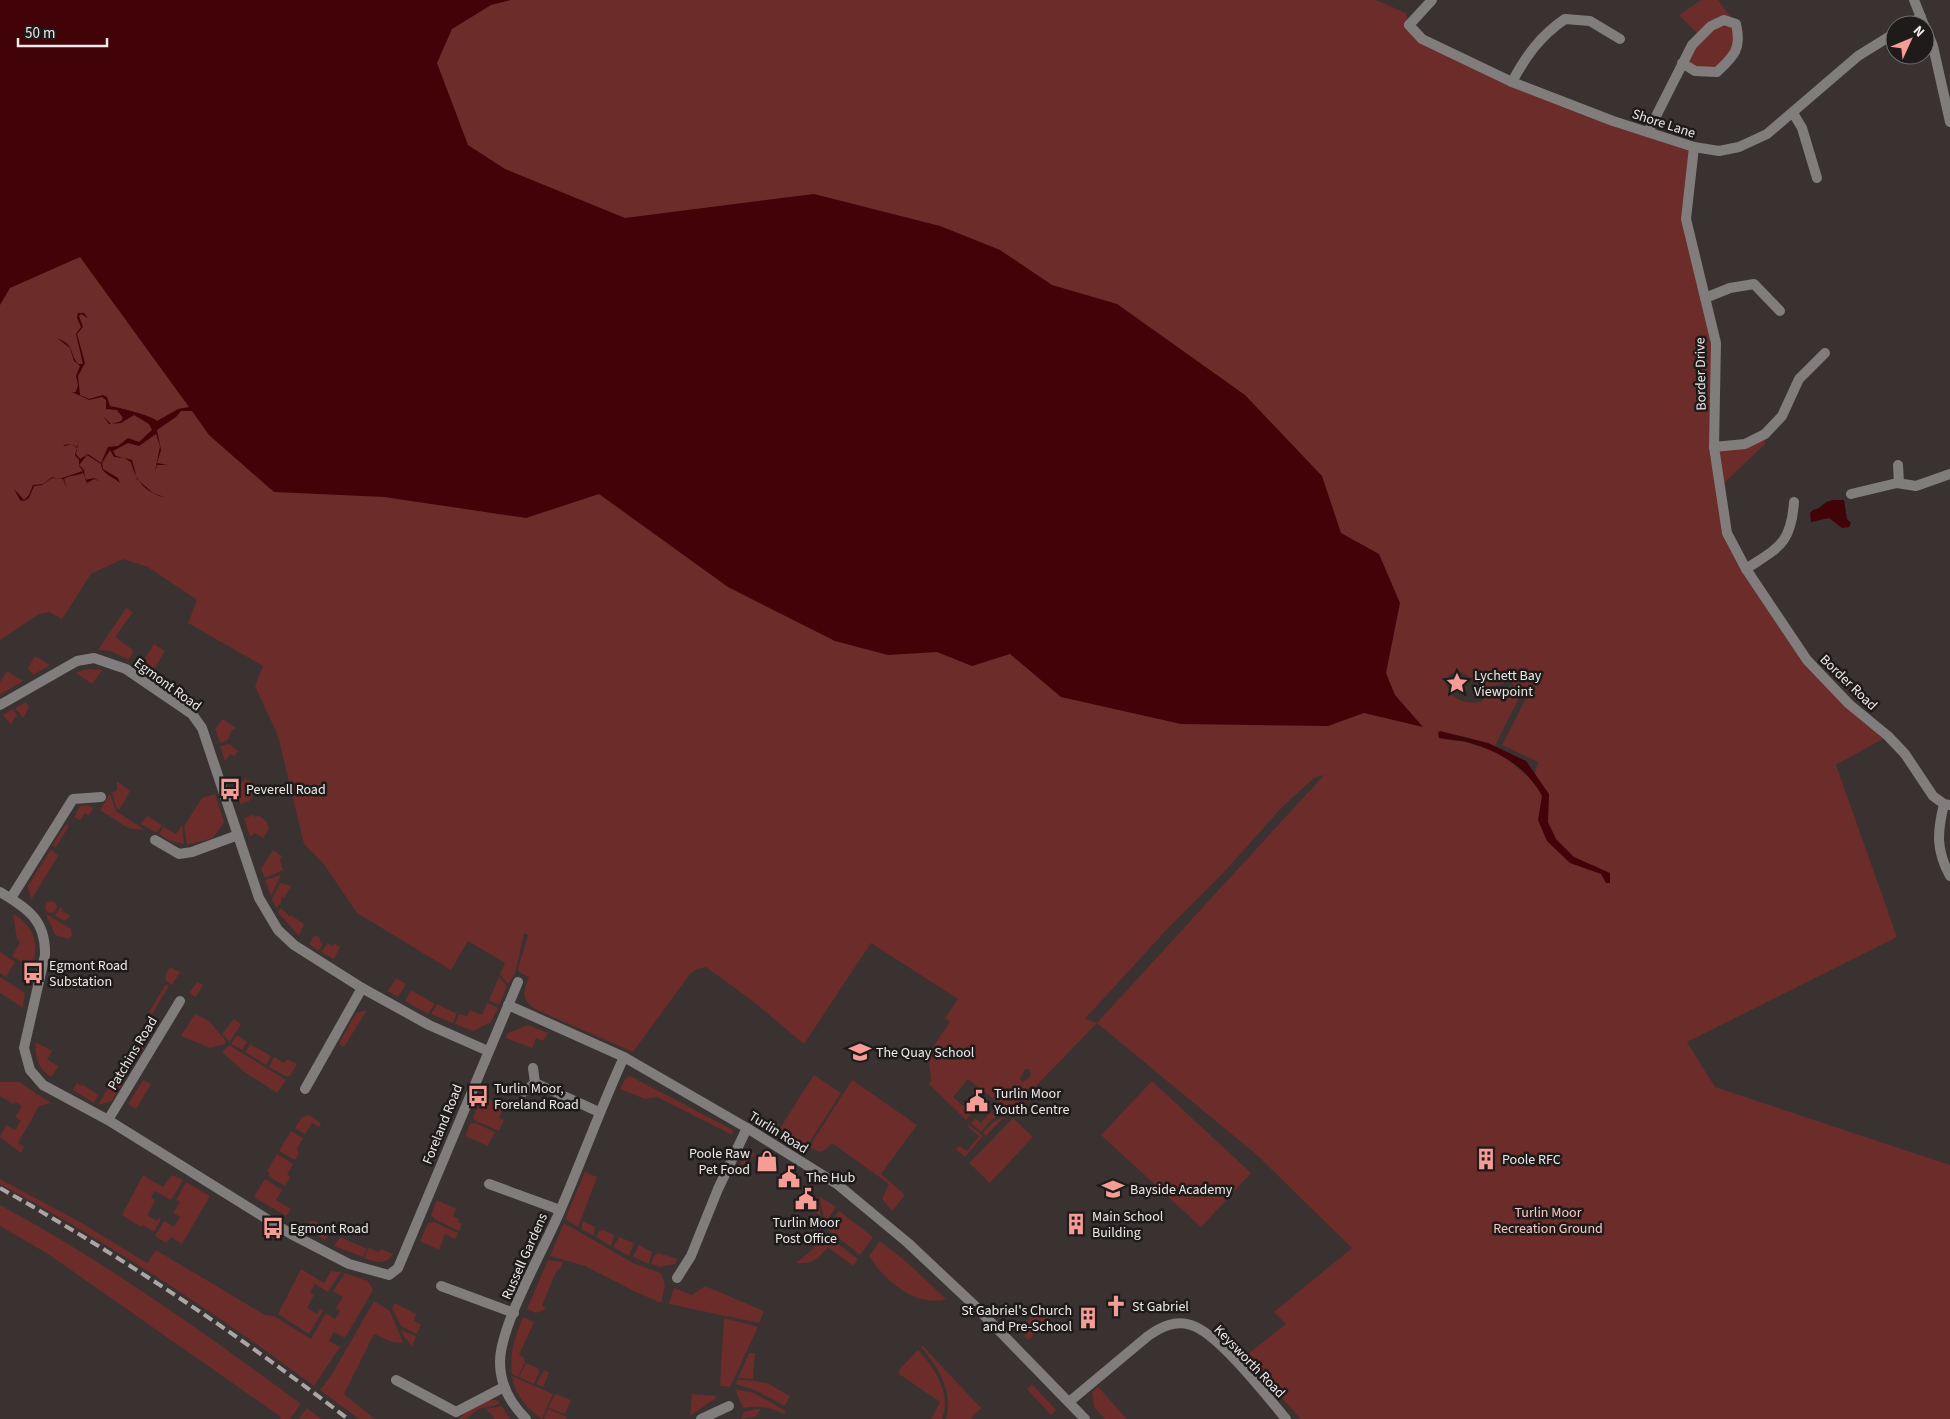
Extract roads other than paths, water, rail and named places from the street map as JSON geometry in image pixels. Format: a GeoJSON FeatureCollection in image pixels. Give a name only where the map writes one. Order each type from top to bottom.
{"type":"FeatureCollection","features":[{"type":"Feature","properties":{"kind":"street","name":"Shore Lane"},"geometry":{"type":"LineString","coordinates":[[1432,0],[1409,25],[1422,39],[1512,82],[1613,121],[1694,147],[1719,151],[1739,147],[1767,134],[1858,56],[1885,39]]}},
{"type":"Feature","properties":{"kind":"street"},"geometry":{"type":"LineString","coordinates":[[1918,2],[1921,15]]}},
{"type":"Feature","properties":{"kind":"street"},"geometry":{"type":"LineString","coordinates":[[1512,82],[1525,58],[1538,41],[1564,19],[1590,21],[1620,38]]}},
{"type":"Feature","properties":{"kind":"street"},"geometry":{"type":"LineString","coordinates":[[1648,132],[1682,63],[1692,45],[1711,26],[1724,20],[1736,24],[1739,38],[1734,56],[1717,72],[1695,71],[1682,63]]}},
{"type":"Feature","properties":{"kind":"street"},"geometry":{"type":"LineString","coordinates":[[1935,55],[1950,122]]}},
{"type":"Feature","properties":{"kind":"street"},"geometry":{"type":"LineString","coordinates":[[1793,113],[1802,128],[1818,178]]}},
{"type":"Feature","properties":{"kind":"street","name":"Border Drive"},"geometry":{"type":"LineString","coordinates":[[1694,147],[1686,219],[1716,343],[1714,447],[1727,533],[1746,569]]}},
{"type":"Feature","properties":{"kind":"street"},"geometry":{"type":"LineString","coordinates":[[1705,298],[1730,288],[1754,284],[1780,311]]}},
{"type":"Feature","properties":{"kind":"street"},"geometry":{"type":"LineString","coordinates":[[1714,447],[1745,444],[1765,434],[1782,416],[1800,379],[1826,353]]}},
{"type":"Feature","properties":{"kind":"street"},"geometry":{"type":"LineString","coordinates":[[1898,465],[1899,484]]}},
{"type":"Feature","properties":{"kind":"street"},"geometry":{"type":"LineString","coordinates":[[1851,494],[1899,484],[1916,486],[1950,474]]}},
{"type":"Feature","properties":{"kind":"street"},"geometry":{"type":"LineString","coordinates":[[1746,569],[1772,552],[1784,539],[1790,530],[1794,502]]}},
{"type":"Feature","properties":{"kind":"street","name":"Border Road"},"geometry":{"type":"LineString","coordinates":[[1746,569],[1807,660],[1849,704],[1888,736],[1918,771],[1924,785],[1947,805],[1938,826],[1943,862],[1950,876]]}},
{"type":"Feature","properties":{"kind":"street","name":"Egmont Road"},"geometry":{"type":"LineString","coordinates":[[0,705],[83,659],[98,658],[126,669],[192,714],[199,722],[259,898],[278,930],[294,945],[362,988],[429,1025],[488,1051]]}},
{"type":"Feature","properties":{"kind":"street"},"geometry":{"type":"LineString","coordinates":[[11,898],[73,799],[100,797]]}},
{"type":"Feature","properties":{"kind":"street"},"geometry":{"type":"LineString","coordinates":[[155,840],[179,854],[207,848],[238,835]]}},
{"type":"Feature","properties":{"kind":"street"},"geometry":{"type":"LineString","coordinates":[[0,892],[27,909],[36,919],[45,940],[45,955],[26,1036],[26,1061],[36,1078],[43,1085],[108,1120]]}},
{"type":"Feature","properties":{"kind":"street","name":"Foreland Road"},"geometry":{"type":"LineString","coordinates":[[108,1120],[292,1234],[349,1264],[389,1275],[398,1268],[518,982]]}},
{"type":"Feature","properties":{"kind":"street"},"geometry":{"type":"LineString","coordinates":[[305,1089],[362,988]]}},
{"type":"Feature","properties":{"kind":"street","name":"Patchins Road"},"geometry":{"type":"LineString","coordinates":[[108,1120],[180,1001]]}},
{"type":"Feature","properties":{"kind":"street","name":"Turlin Road"},"geometry":{"type":"LineString","coordinates":[[508,1004],[624,1057],[747,1128],[837,1184],[867,1208],[975,1306],[1085,1419]]}},
{"type":"Feature","properties":{"kind":"street","name":"Russell Gardens"},"geometry":{"type":"LineString","coordinates":[[526,1419],[510,1400],[504,1387],[500,1360],[502,1345],[514,1313],[560,1210],[599,1112],[624,1057]]}},
{"type":"Feature","properties":{"kind":"street"},"geometry":{"type":"LineString","coordinates":[[533,1068],[534,1083]]}},
{"type":"Feature","properties":{"kind":"street"},"geometry":{"type":"LineString","coordinates":[[534,1083],[599,1112]]}},
{"type":"Feature","properties":{"kind":"street"},"geometry":{"type":"LineString","coordinates":[[524,1092],[534,1083]]}},
{"type":"Feature","properties":{"kind":"street"},"geometry":{"type":"LineString","coordinates":[[677,1278],[691,1256],[718,1189],[747,1128]]}},
{"type":"Feature","properties":{"kind":"street","name":"Russell Gardens"},"geometry":{"type":"LineString","coordinates":[[488,1184],[560,1210]]}},
{"type":"Feature","properties":{"kind":"street","name":"Russell Gardens"},"geometry":{"type":"LineString","coordinates":[[441,1286],[514,1313]]}},
{"type":"Feature","properties":{"kind":"street","name":"Keysworth Road"},"geometry":{"type":"LineString","coordinates":[[1069,1402],[1161,1326],[1176,1323],[1192,1325],[1210,1335],[1286,1419]]}},
{"type":"Feature","properties":{"kind":"street"},"geometry":{"type":"LineString","coordinates":[[396,1380],[456,1412],[504,1387]]}},
{"type":"Feature","properties":{"kind":"street"},"geometry":{"type":"LineString","coordinates":[[701,1419],[729,1406]]}},
{"type":"Feature","properties":{"kind":"railway"},"geometry":{"type":"LineString","coordinates":[[0,1188],[90,1241],[178,1297],[221,1326],[348,1419]]}},
{"type":"Feature","properties":{"kind":"place","name":"Lychett Bay Viewpoint"},"geometry":{"type":"Point","coordinates":[1457,683]}},
{"type":"Feature","properties":{"kind":"place","name":"Peverell Road"},"geometry":{"type":"Point","coordinates":[230,789]}},
{"type":"Feature","properties":{"kind":"place","name":"Egmont Road Substation"},"geometry":{"type":"Point","coordinates":[33,973]}},
{"type":"Feature","properties":{"kind":"place","name":"The Quay School"},"geometry":{"type":"Point","coordinates":[860,1052]}},
{"type":"Feature","properties":{"kind":"place","name":"Turlin Moor, Foreland Road"},"geometry":{"type":"Point","coordinates":[478,1096]}},
{"type":"Feature","properties":{"kind":"place","name":"Turlin Moor Youth Centre"},"geometry":{"type":"Point","coordinates":[977,1101]}},
{"type":"Feature","properties":{"kind":"place","name":"Poole RFC"},"geometry":{"type":"Point","coordinates":[1486,1159]}},
{"type":"Feature","properties":{"kind":"place","name":"Poole Raw Pet Food"},"geometry":{"type":"Point","coordinates":[767,1161]}},
{"type":"Feature","properties":{"kind":"place","name":"The Hub"},"geometry":{"type":"Point","coordinates":[789,1177]}},
{"type":"Feature","properties":{"kind":"place","name":"Bayside Academy"},"geometry":{"type":"Point","coordinates":[1113,1189]}},
{"type":"Feature","properties":{"kind":"place","name":"Turlin Moor Post Office"},"geometry":{"type":"Point","coordinates":[806,1199]}},
{"type":"Feature","properties":{"kind":"place","name":"Main School Building"},"geometry":{"type":"Point","coordinates":[1076,1224]}},
{"type":"Feature","properties":{"kind":"place","name":"Egmont Road"},"geometry":{"type":"Point","coordinates":[273,1228]}},
{"type":"Feature","properties":{"kind":"place","name":"St Gabriel"},"geometry":{"type":"Point","coordinates":[1116,1306]}},
{"type":"Feature","properties":{"kind":"place","name":"St Gabriel's Church and Pre-School"},"geometry":{"type":"Point","coordinates":[1088,1318]}},
{"type":"Feature","properties":{"kind":"park label","name":"Turlin Moor Recreation Ground"},"geometry":{"type":"Point","coordinates":[1548,1220]}}]}
